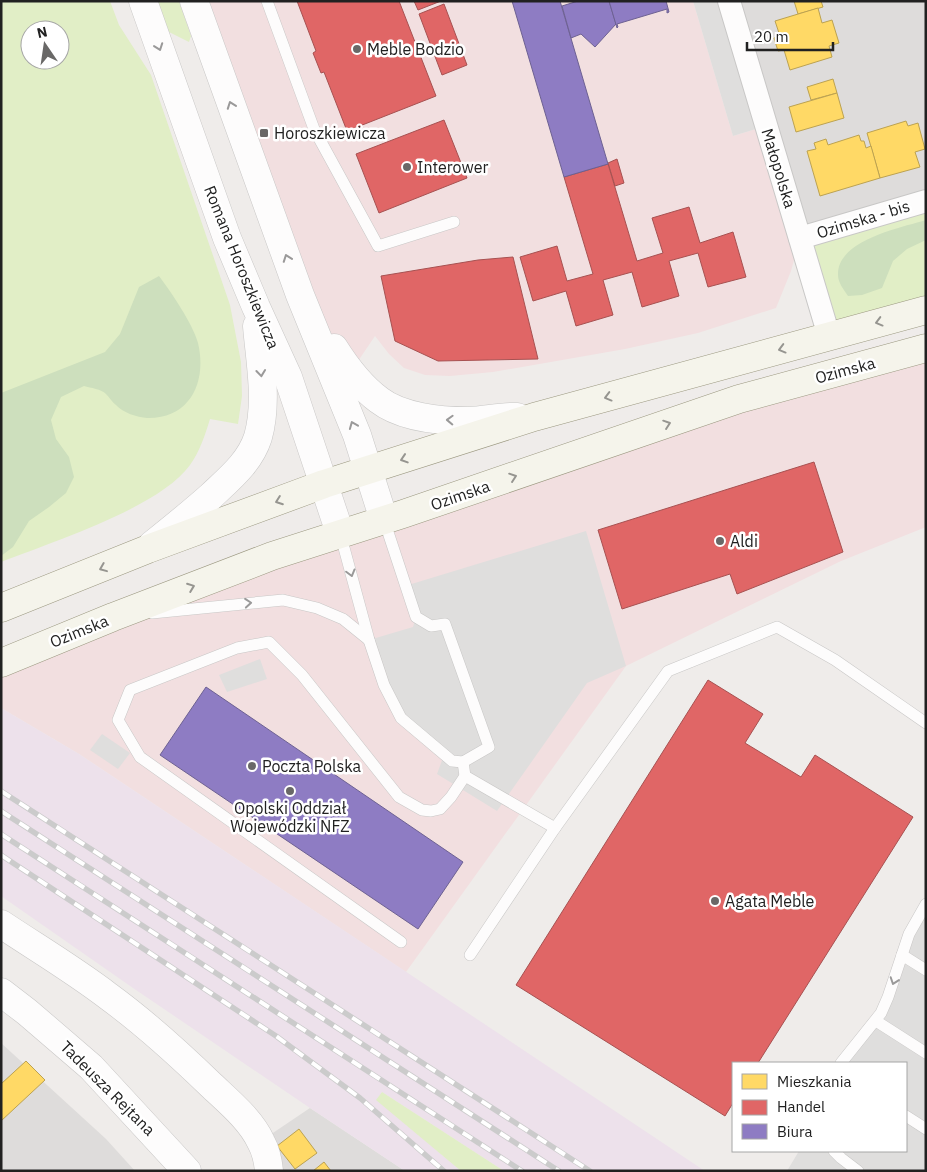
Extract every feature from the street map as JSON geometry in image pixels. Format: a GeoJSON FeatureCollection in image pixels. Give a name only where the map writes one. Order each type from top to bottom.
{"type":"FeatureCollection","features":[{"type":"Feature","properties":{"kind":"main road"},"geometry":{"type":"LineString","coordinates":[[1,608],[148,549],[324,484],[534,417],[926,310]]}},
{"type":"Feature","properties":{"kind":"main road","name":"Ozimska"},"geometry":{"type":"LineString","coordinates":[[1,663],[112,617],[272,556],[340,533],[384,520],[739,399],[925,351]]}},
{"type":"Feature","properties":{"kind":"street","name":"Romana Horoszkiewicza"},"geometry":{"type":"LineString","coordinates":[[143,1],[228,238],[256,307],[288,377],[340,533]]}},
{"type":"Feature","properties":{"kind":"street"},"geometry":{"type":"LineString","coordinates":[[194,1],[300,295],[357,436],[384,520]]}},
{"type":"Feature","properties":{"kind":"street","name":"Małopolska"},"geometry":{"type":"LineString","coordinates":[[729,1],[829,336]]}},
{"type":"Feature","properties":{"kind":"street","name":"Ozimska - bis"},"geometry":{"type":"LineString","coordinates":[[800,238],[926,200]]}},
{"type":"Feature","properties":{"kind":"street"},"geometry":{"type":"LineString","coordinates":[[300,295],[350,373],[380,401],[419,416],[442,420],[469,421],[509,417],[534,417]]}},
{"type":"Feature","properties":{"kind":"street"},"geometry":{"type":"LineString","coordinates":[[148,549],[189,516],[232,476],[250,456],[258,436],[262,413],[263,389],[256,307]]}},
{"type":"Feature","properties":{"kind":"street"},"geometry":{"type":"LineString","coordinates":[[1,924],[106,994],[190,1064],[249,1124],[261,1141],[270,1171]]}},
{"type":"Feature","properties":{"kind":"street","name":"Tadeusza Rejtana"},"geometry":{"type":"LineString","coordinates":[[1,992],[28,1012],[92,1067],[187,1171]]}},
{"type":"Feature","properties":{"kind":"lane"},"geometry":{"type":"LineString","coordinates":[[266,1],[314,129],[378,246],[454,222]]}},
{"type":"Feature","properties":{"kind":"lane"},"geometry":{"type":"LineString","coordinates":[[340,533],[369,640],[384,686],[401,718],[452,761],[463,762],[489,747],[444,624],[431,626],[416,617],[384,520]]}},
{"type":"Feature","properties":{"kind":"lane"},"geometry":{"type":"LineString","coordinates":[[112,617],[283,600],[317,608],[339,618],[369,640]]}},
{"type":"Feature","properties":{"kind":"lane"},"geometry":{"type":"LineString","coordinates":[[470,955],[555,828],[668,671],[776,627],[835,660],[926,723]]}},
{"type":"Feature","properties":{"kind":"lane"},"geometry":{"type":"LineString","coordinates":[[401,942],[140,758],[118,720],[130,690],[238,648],[269,642],[302,675],[399,797],[422,810],[440,809],[451,797],[465,776],[463,762]]}},
{"type":"Feature","properties":{"kind":"lane"},"geometry":{"type":"LineString","coordinates":[[465,776],[555,828]]}},
{"type":"Feature","properties":{"kind":"lane"},"geometry":{"type":"LineString","coordinates":[[842,1062],[876,1021],[888,997],[909,934],[926,904]]}},
{"type":"Feature","properties":{"kind":"lane"},"geometry":{"type":"LineString","coordinates":[[902,955],[926,970]]}},
{"type":"Feature","properties":{"kind":"lane"},"geometry":{"type":"LineString","coordinates":[[876,1021],[926,1053]]}},
{"type":"Feature","properties":{"kind":"lane"},"geometry":{"type":"LineString","coordinates":[[907,1117],[926,1129]]}},
{"type":"Feature","properties":{"kind":"lane"},"geometry":{"type":"LineString","coordinates":[[835,1152],[858,1171]]}},
{"type":"Feature","properties":{"kind":"shaded area"},"geometry":{"type":"Polygon","coordinates":[[[194,1],[693,1],[733,136],[766,126],[800,238],[791,271],[776,308],[698,333],[625,349],[493,372],[450,376],[425,375],[404,368],[389,354],[375,336],[350,373],[331,344],[194,1]]]}},
{"type":"Feature","properties":{"kind":"shaded area"},"geometry":{"type":"Polygon","coordinates":[[[693,1],[729,1],[766,126],[733,136],[693,1]]]}},
{"type":"Feature","properties":{"kind":"shaded area"},"geometry":{"type":"Polygon","coordinates":[[[729,1],[926,1],[926,201],[800,238],[729,1]]]}},
{"type":"Feature","properties":{"kind":"shaded area"},"geometry":{"type":"Polygon","coordinates":[[[926,356],[926,527],[841,561],[626,666],[406,972],[79,754],[1,708],[1,663],[340,533],[926,356]]]}},
{"type":"Feature","properties":{"kind":"shaded area"},"geometry":{"type":"Polygon","coordinates":[[[586,531],[626,666],[587,683],[497,811],[437,774],[444,755],[401,718],[369,640],[413,627],[416,617],[405,586],[586,531]]]}},
{"type":"Feature","properties":{"kind":"shaded area"},"geometry":{"type":"Polygon","coordinates":[[[260,659],[267,679],[227,692],[219,675],[260,659]]]}},
{"type":"Feature","properties":{"kind":"shaded area"},"geometry":{"type":"Polygon","coordinates":[[[1,708],[79,754],[705,1171],[504,1171],[382,1092],[377,1100],[461,1171],[405,1171],[133,988],[1,896],[1,708]]]}},
{"type":"Feature","properties":{"kind":"shaded area"},"geometry":{"type":"Polygon","coordinates":[[[102,734],[130,753],[118,769],[90,750],[102,734]]]}},
{"type":"Feature","properties":{"kind":"shaded area"},"geometry":{"type":"Polygon","coordinates":[[[926,904],[926,1171],[787,1171],[798,1152],[907,1152],[907,1062],[842,1062],[872,1027],[926,904]]]}},
{"type":"Feature","properties":{"kind":"shaded area"},"geometry":{"type":"Polygon","coordinates":[[[1,1043],[106,1139],[135,1171],[1,1171],[1,1043]]]}},
{"type":"Feature","properties":{"kind":"shaded area"},"geometry":{"type":"Polygon","coordinates":[[[310,1108],[405,1171],[269,1171],[261,1141],[310,1108]]]}},
{"type":"Feature","properties":{"kind":"green space"},"geometry":{"type":"Polygon","coordinates":[[[1,1],[110,1],[119,25],[151,75],[230,305],[241,362],[242,396],[238,424],[210,419],[194,460],[175,481],[130,509],[75,534],[1,562],[1,1]]]}},
{"type":"Feature","properties":{"kind":"green space"},"geometry":{"type":"Polygon","coordinates":[[[157,1],[179,1],[191,36],[189,42],[167,31],[157,1]]]}},
{"type":"Feature","properties":{"kind":"green space"},"geometry":{"type":"Polygon","coordinates":[[[926,201],[926,310],[829,336],[801,238],[926,201]]]}},
{"type":"Feature","properties":{"kind":"green space"},"geometry":{"type":"Polygon","coordinates":[[[926,220],[926,240],[907,249],[893,261],[882,288],[862,295],[848,296],[840,284],[838,275],[840,263],[848,253],[872,237],[926,220]]]}},
{"type":"Feature","properties":{"kind":"green space"},"geometry":{"type":"Polygon","coordinates":[[[159,276],[187,318],[198,343],[200,371],[192,395],[185,405],[175,412],[162,417],[147,418],[135,416],[122,410],[104,392],[93,388],[84,386],[61,397],[51,420],[56,439],[69,457],[74,477],[66,493],[29,521],[13,547],[1,556],[1,393],[105,352],[120,334],[139,287],[159,276]]]}},
{"type":"Feature","properties":{"kind":"green space"},"geometry":{"type":"Polygon","coordinates":[[[382,1092],[504,1171],[461,1171],[376,1100],[382,1092]]]}},
{"type":"Feature","properties":{"kind":"building: Mieszkania"},"geometry":{"type":"Polygon","coordinates":[[[794,1],[821,1],[823,7],[798,14],[794,1]]]}},
{"type":"Feature","properties":{"kind":"building: Mieszkania"},"geometry":{"type":"Polygon","coordinates":[[[818,8],[822,23],[832,20],[839,43],[829,46],[832,57],[790,70],[784,50],[778,51],[774,38],[780,36],[775,21],[818,8]]]}},
{"type":"Feature","properties":{"kind":"building: Mieszkania"},"geometry":{"type":"Polygon","coordinates":[[[833,79],[837,93],[811,100],[807,87],[833,79]]]}},
{"type":"Feature","properties":{"kind":"building: Mieszkania"},"geometry":{"type":"Polygon","coordinates":[[[837,93],[844,118],[796,132],[789,107],[837,93]]]}},
{"type":"Feature","properties":{"kind":"building: Mieszkania"},"geometry":{"type":"Polygon","coordinates":[[[906,121],[908,126],[918,123],[925,149],[915,152],[920,167],[880,178],[867,133],[906,121]]]}},
{"type":"Feature","properties":{"kind":"building: Mieszkania"},"geometry":{"type":"Polygon","coordinates":[[[859,135],[861,141],[864,141],[866,148],[871,146],[880,178],[820,196],[807,151],[816,149],[814,143],[826,139],[828,145],[859,135]]]}},
{"type":"Feature","properties":{"kind":"building: Mieszkania"},"geometry":{"type":"Polygon","coordinates":[[[26,1061],[45,1080],[1,1121],[1,1084],[26,1061]]]}},
{"type":"Feature","properties":{"kind":"building: Mieszkania"},"geometry":{"type":"Polygon","coordinates":[[[299,1129],[317,1153],[295,1169],[277,1146],[299,1129]]]}},
{"type":"Feature","properties":{"kind":"building: Mieszkania"},"geometry":{"type":"Polygon","coordinates":[[[324,1162],[331,1171],[313,1171],[324,1162]]]}},
{"type":"Feature","properties":{"kind":"building: Handel"},"geometry":{"type":"Polygon","coordinates":[[[297,1],[399,1],[436,96],[347,131],[324,72],[321,73],[313,53],[316,51],[297,1]]]}},
{"type":"Feature","properties":{"kind":"building: Handel"},"geometry":{"type":"Polygon","coordinates":[[[414,1],[441,1],[418,10],[414,1]]]}},
{"type":"Feature","properties":{"kind":"building: Handel"},"geometry":{"type":"Polygon","coordinates":[[[444,4],[467,65],[442,75],[419,14],[444,4]]]}},
{"type":"Feature","properties":{"kind":"building: Handel"},"geometry":{"type":"Polygon","coordinates":[[[444,120],[467,178],[379,213],[356,154],[444,120]]]}},
{"type":"Feature","properties":{"kind":"building: Handel"},"geometry":{"type":"Polygon","coordinates":[[[617,159],[624,183],[615,186],[608,163],[617,159]]]}},
{"type":"Feature","properties":{"kind":"building: Handel"},"geometry":{"type":"Polygon","coordinates":[[[608,164],[637,261],[663,253],[652,218],[689,207],[700,243],[733,232],[746,277],[708,287],[698,253],[669,261],[679,296],[642,307],[632,272],[603,280],[613,315],[576,326],[566,291],[533,301],[520,257],[557,246],[567,281],[593,274],[564,177],[608,164]]]}},
{"type":"Feature","properties":{"kind":"building: Handel"},"geometry":{"type":"Polygon","coordinates":[[[513,257],[538,359],[438,361],[395,341],[381,276],[478,260],[513,257]]]}},
{"type":"Feature","properties":{"kind":"building: Handel","name":"Aldi"},"geometry":{"type":"Polygon","coordinates":[[[814,462],[843,552],[737,594],[730,574],[622,609],[598,530],[814,462]]]}},
{"type":"Feature","properties":{"kind":"building: Handel","name":"Agata Meble"},"geometry":{"type":"Polygon","coordinates":[[[708,680],[763,714],[745,743],[801,777],[815,755],[913,817],[759,1062],[732,1062],[732,1105],[725,1116],[516,985],[708,680]]]}},
{"type":"Feature","properties":{"kind":"building: Biura"},"geometry":{"type":"Polygon","coordinates":[[[512,1],[560,1],[608,164],[564,177],[512,1]]]}},
{"type":"Feature","properties":{"kind":"building: Biura"},"geometry":{"type":"Polygon","coordinates":[[[578,1],[609,1],[616,24],[595,47],[581,34],[571,38],[562,6],[578,1]]]}},
{"type":"Feature","properties":{"kind":"building: Biura"},"geometry":{"type":"Polygon","coordinates":[[[609,1],[666,1],[669,12],[667,13],[667,9],[617,24],[617,28],[609,1]]]}},
{"type":"Feature","properties":{"kind":"building: Biura"},"geometry":{"type":"Polygon","coordinates":[[[206,687],[463,862],[418,929],[160,755],[206,687]]]}},
{"type":"Feature","properties":{"kind":"railway"},"geometry":{"type":"LineString","coordinates":[[1,791],[590,1171]]}},
{"type":"Feature","properties":{"kind":"railway"},"geometry":{"type":"LineString","coordinates":[[1,811],[559,1171]]}},
{"type":"Feature","properties":{"kind":"railway"},"geometry":{"type":"LineString","coordinates":[[1,834],[522,1171]]}},
{"type":"Feature","properties":{"kind":"railway"},"geometry":{"type":"LineString","coordinates":[[1,855],[276,1036],[360,1098],[444,1171]]}},
{"type":"Feature","properties":{"kind":"place","name":"Meble Bodzio"},"geometry":{"type":"Point","coordinates":[357,49]}},
{"type":"Feature","properties":{"kind":"place","name":"Horoszkiewicza"},"geometry":{"type":"Point","coordinates":[264,133]}},
{"type":"Feature","properties":{"kind":"place","name":"Interower"},"geometry":{"type":"Point","coordinates":[407,167]}},
{"type":"Feature","properties":{"kind":"place","name":"Aldi"},"geometry":{"type":"Point","coordinates":[720,541]}},
{"type":"Feature","properties":{"kind":"place","name":"Poczta Polska"},"geometry":{"type":"Point","coordinates":[252,766]}},
{"type":"Feature","properties":{"kind":"place","name":"Opolski Oddział Wojewódzki NFZ"},"geometry":{"type":"Point","coordinates":[290,791]}},
{"type":"Feature","properties":{"kind":"place","name":"Agata Meble"},"geometry":{"type":"Point","coordinates":[715,901]}}]}
